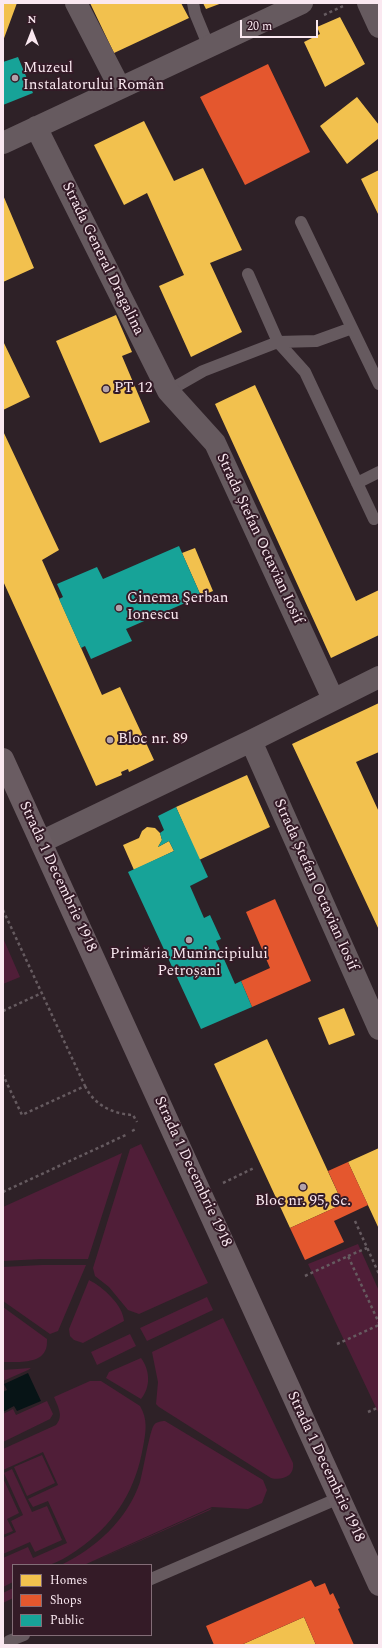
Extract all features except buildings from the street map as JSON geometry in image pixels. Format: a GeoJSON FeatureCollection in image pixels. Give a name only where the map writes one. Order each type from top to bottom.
{"type":"FeatureCollection","features":[{"type":"Feature","properties":{"kind":"main road","name":"Strada 1 Decembrie 1918"},"geometry":{"type":"LineString","coordinates":[[3,760],[379,1585]]}},
{"type":"Feature","properties":{"kind":"street"},"geometry":{"type":"LineString","coordinates":[[76,3],[120,88]]}},
{"type":"Feature","properties":{"kind":"street"},"geometry":{"type":"LineString","coordinates":[[3,142],[302,3]]}},
{"type":"Feature","properties":{"kind":"street"},"geometry":{"type":"LineString","coordinates":[[368,3],[379,27]]}},
{"type":"Feature","properties":{"kind":"street","name":"Strada General Dragalina"},"geometry":{"type":"LineString","coordinates":[[36,127],[168,391]]}},
{"type":"Feature","properties":{"kind":"street","name":"Strada Ștefan Octavian Iosif"},"geometry":{"type":"LineString","coordinates":[[168,391],[215,443],[333,699]]}},
{"type":"Feature","properties":{"kind":"street"},"geometry":{"type":"LineString","coordinates":[[41,842],[251,741],[379,677]]}},
{"type":"Feature","properties":{"kind":"street","name":"Strada Ștefan Octavian Iosif"},"geometry":{"type":"LineString","coordinates":[[251,741],[379,1030]]}},
{"type":"Feature","properties":{"kind":"lane"},"geometry":{"type":"LineString","coordinates":[[193,3],[195,13],[208,46]]}},
{"type":"Feature","properties":{"kind":"lane"},"geometry":{"type":"LineString","coordinates":[[301,222],[379,384]]}},
{"type":"Feature","properties":{"kind":"lane"},"geometry":{"type":"LineString","coordinates":[[248,274],[278,342],[306,372],[374,519]]}},
{"type":"Feature","properties":{"kind":"lane"},"geometry":{"type":"LineString","coordinates":[[168,391],[203,371],[278,342],[316,341],[352,328]]}},
{"type":"Feature","properties":{"kind":"lane"},"geometry":{"type":"LineString","coordinates":[[357,483],[379,472]]}},
{"type":"Feature","properties":{"kind":"lane"},"geometry":{"type":"LineString","coordinates":[[152,1579],[339,1498]]}},
{"type":"Feature","properties":{"kind":"lane"},"geometry":{"type":"LineString","coordinates":[[9,1641],[22,1636]]}},
{"type":"Feature","properties":{"kind":"path"},"geometry":{"type":"LineString","coordinates":[[3,910],[85,1086],[94,1100],[103,1107],[125,1115],[133,1115],[137,1122]]}},
{"type":"Feature","properties":{"kind":"path"},"geometry":{"type":"LineString","coordinates":[[3,1010],[42,993]]}},
{"type":"Feature","properties":{"kind":"path"},"geometry":{"type":"LineString","coordinates":[[3,1075],[22,1115],[85,1086]]}},
{"type":"Feature","properties":{"kind":"path"},"geometry":{"type":"LineString","coordinates":[[132,1131],[136,1129]]}},
{"type":"Feature","properties":{"kind":"path"},"geometry":{"type":"LineString","coordinates":[[3,1192],[128,1134]]}},
{"type":"Feature","properties":{"kind":"path"},"geometry":{"type":"LineString","coordinates":[[355,1221],[379,1274]]}},
{"type":"Feature","properties":{"kind":"path"},"geometry":{"type":"LineString","coordinates":[[305,1276],[367,1248]]}},
{"type":"Feature","properties":{"kind":"path"},"geometry":{"type":"LineString","coordinates":[[337,1344],[379,1324],[348,1256]]}},
{"type":"Feature","properties":{"kind":"path"},"geometry":{"type":"LineString","coordinates":[[368,1412],[379,1407]]}},
{"type":"Feature","properties":{"kind":"shaded area"},"geometry":{"type":"Polygon","coordinates":[[[3,938],[20,977],[3,984],[3,938]]]}},
{"type":"Feature","properties":{"kind":"shaded area"},"geometry":{"type":"Polygon","coordinates":[[[141,1144],[208,1283],[139,1314],[128,1310],[109,1287],[95,1276],[93,1268],[130,1149],[141,1144]]]}},
{"type":"Feature","properties":{"kind":"shaded area"},"geometry":{"type":"Polygon","coordinates":[[[122,1153],[88,1259],[3,1261],[3,1207],[122,1153]]]}},
{"type":"Feature","properties":{"kind":"shaded area"},"geometry":{"type":"Polygon","coordinates":[[[358,1244],[379,1291],[379,1414],[308,1264],[358,1244]]]}},
{"type":"Feature","properties":{"kind":"shaded area"},"geometry":{"type":"Polygon","coordinates":[[[86,1265],[58,1331],[50,1334],[3,1301],[3,1267],[86,1265]]]}},
{"type":"Feature","properties":{"kind":"shaded area"},"geometry":{"type":"Polygon","coordinates":[[[89,1280],[111,1297],[120,1309],[124,1321],[83,1343],[74,1340],[70,1336],[69,1329],[89,1280]]]}},
{"type":"Feature","properties":{"kind":"shaded area"},"geometry":{"type":"Polygon","coordinates":[[[207,1297],[213,1310],[147,1341],[140,1328],[207,1297]]]}},
{"type":"Feature","properties":{"kind":"shaded area"},"geometry":{"type":"Polygon","coordinates":[[[3,1307],[47,1339],[45,1351],[38,1358],[20,1362],[3,1362],[3,1307]]]}},
{"type":"Feature","properties":{"kind":"shaded area"},"geometry":{"type":"Polygon","coordinates":[[[223,1318],[293,1463],[293,1468],[290,1474],[283,1478],[271,1478],[156,1404],[158,1382],[152,1352],[223,1318]]]}},
{"type":"Feature","properties":{"kind":"shaded area"},"geometry":{"type":"Polygon","coordinates":[[[130,1334],[136,1346],[97,1365],[91,1352],[130,1334]]]}},
{"type":"Feature","properties":{"kind":"shaded area"},"geometry":{"type":"Polygon","coordinates":[[[141,1358],[148,1373],[148,1384],[141,1399],[106,1378],[109,1372],[141,1358]]]}},
{"type":"Feature","properties":{"kind":"shaded area"},"geometry":{"type":"Polygon","coordinates":[[[31,1368],[28,1370],[3,1381],[3,1370],[31,1368]]]}},
{"type":"Feature","properties":{"kind":"shaded area"},"geometry":{"type":"Polygon","coordinates":[[[28,1373],[41,1401],[17,1411],[14,1406],[3,1412],[3,1392],[7,1390],[4,1384],[28,1373]]]}},
{"type":"Feature","properties":{"kind":"shaded area"},"geometry":{"type":"Polygon","coordinates":[[[90,1381],[101,1381],[140,1406],[143,1411],[146,1426],[140,1462],[130,1489],[123,1502],[106,1525],[96,1535],[72,1554],[52,1564],[12,1564],[12,1582],[3,1587],[3,1558],[28,1547],[33,1558],[67,1543],[48,1501],[33,1507],[28,1499],[58,1485],[43,1452],[3,1470],[3,1449],[56,1425],[60,1415],[54,1397],[90,1381]]]}},
{"type":"Feature","properties":{"kind":"shaded area"},"geometry":{"type":"Polygon","coordinates":[[[47,1401],[53,1414],[50,1419],[3,1442],[3,1414],[13,1409],[16,1415],[47,1401]]]}},
{"type":"Feature","properties":{"kind":"shaded area"},"geometry":{"type":"Polygon","coordinates":[[[160,1421],[165,1421],[263,1480],[267,1490],[262,1503],[248,1509],[212,1507],[86,1564],[63,1564],[98,1541],[119,1520],[135,1496],[140,1482],[152,1428],[160,1421]]]}},
{"type":"Feature","properties":{"kind":"shaded area"},"geometry":{"type":"Polygon","coordinates":[[[42,1455],[55,1483],[27,1496],[14,1467],[42,1455]]]}},
{"type":"Feature","properties":{"kind":"shaded area"},"geometry":{"type":"Polygon","coordinates":[[[12,1469],[32,1512],[47,1506],[62,1540],[35,1552],[30,1542],[3,1554],[3,1538],[16,1532],[11,1521],[23,1515],[4,1473],[12,1469]]]}},
{"type":"Feature","properties":{"kind":"shaded area"},"geometry":{"type":"Polygon","coordinates":[[[3,1478],[19,1513],[7,1519],[13,1531],[3,1535],[3,1478]]]}},
{"type":"Feature","properties":{"kind":"shaded area"},"geometry":{"type":"Polygon","coordinates":[[[212,1508],[210,1510],[88,1564],[212,1508]]]}},
{"type":"Feature","properties":{"kind":"shaded area"},"geometry":{"type":"Polygon","coordinates":[[[12,1588],[12,1598],[3,1603],[3,1593],[12,1588]]]}},
{"type":"Feature","properties":{"kind":"place","name":"Muzeul Instalatorului Român"},"geometry":{"type":"Point","coordinates":[15,78]}},
{"type":"Feature","properties":{"kind":"place","name":"PT 12"},"geometry":{"type":"Point","coordinates":[106,389]}},
{"type":"Feature","properties":{"kind":"place","name":"Cinema Şerban Ionescu"},"geometry":{"type":"Point","coordinates":[119,608]}},
{"type":"Feature","properties":{"kind":"place","name":"Bloc nr. 89"},"geometry":{"type":"Point","coordinates":[110,740]}},
{"type":"Feature","properties":{"kind":"place","name":"Primăria Munincipiului Petroșani"},"geometry":{"type":"Point","coordinates":[189,940]}},
{"type":"Feature","properties":{"kind":"place","name":"Bloc nr. 95, Sc."},"geometry":{"type":"Point","coordinates":[303,1187]}}]}
